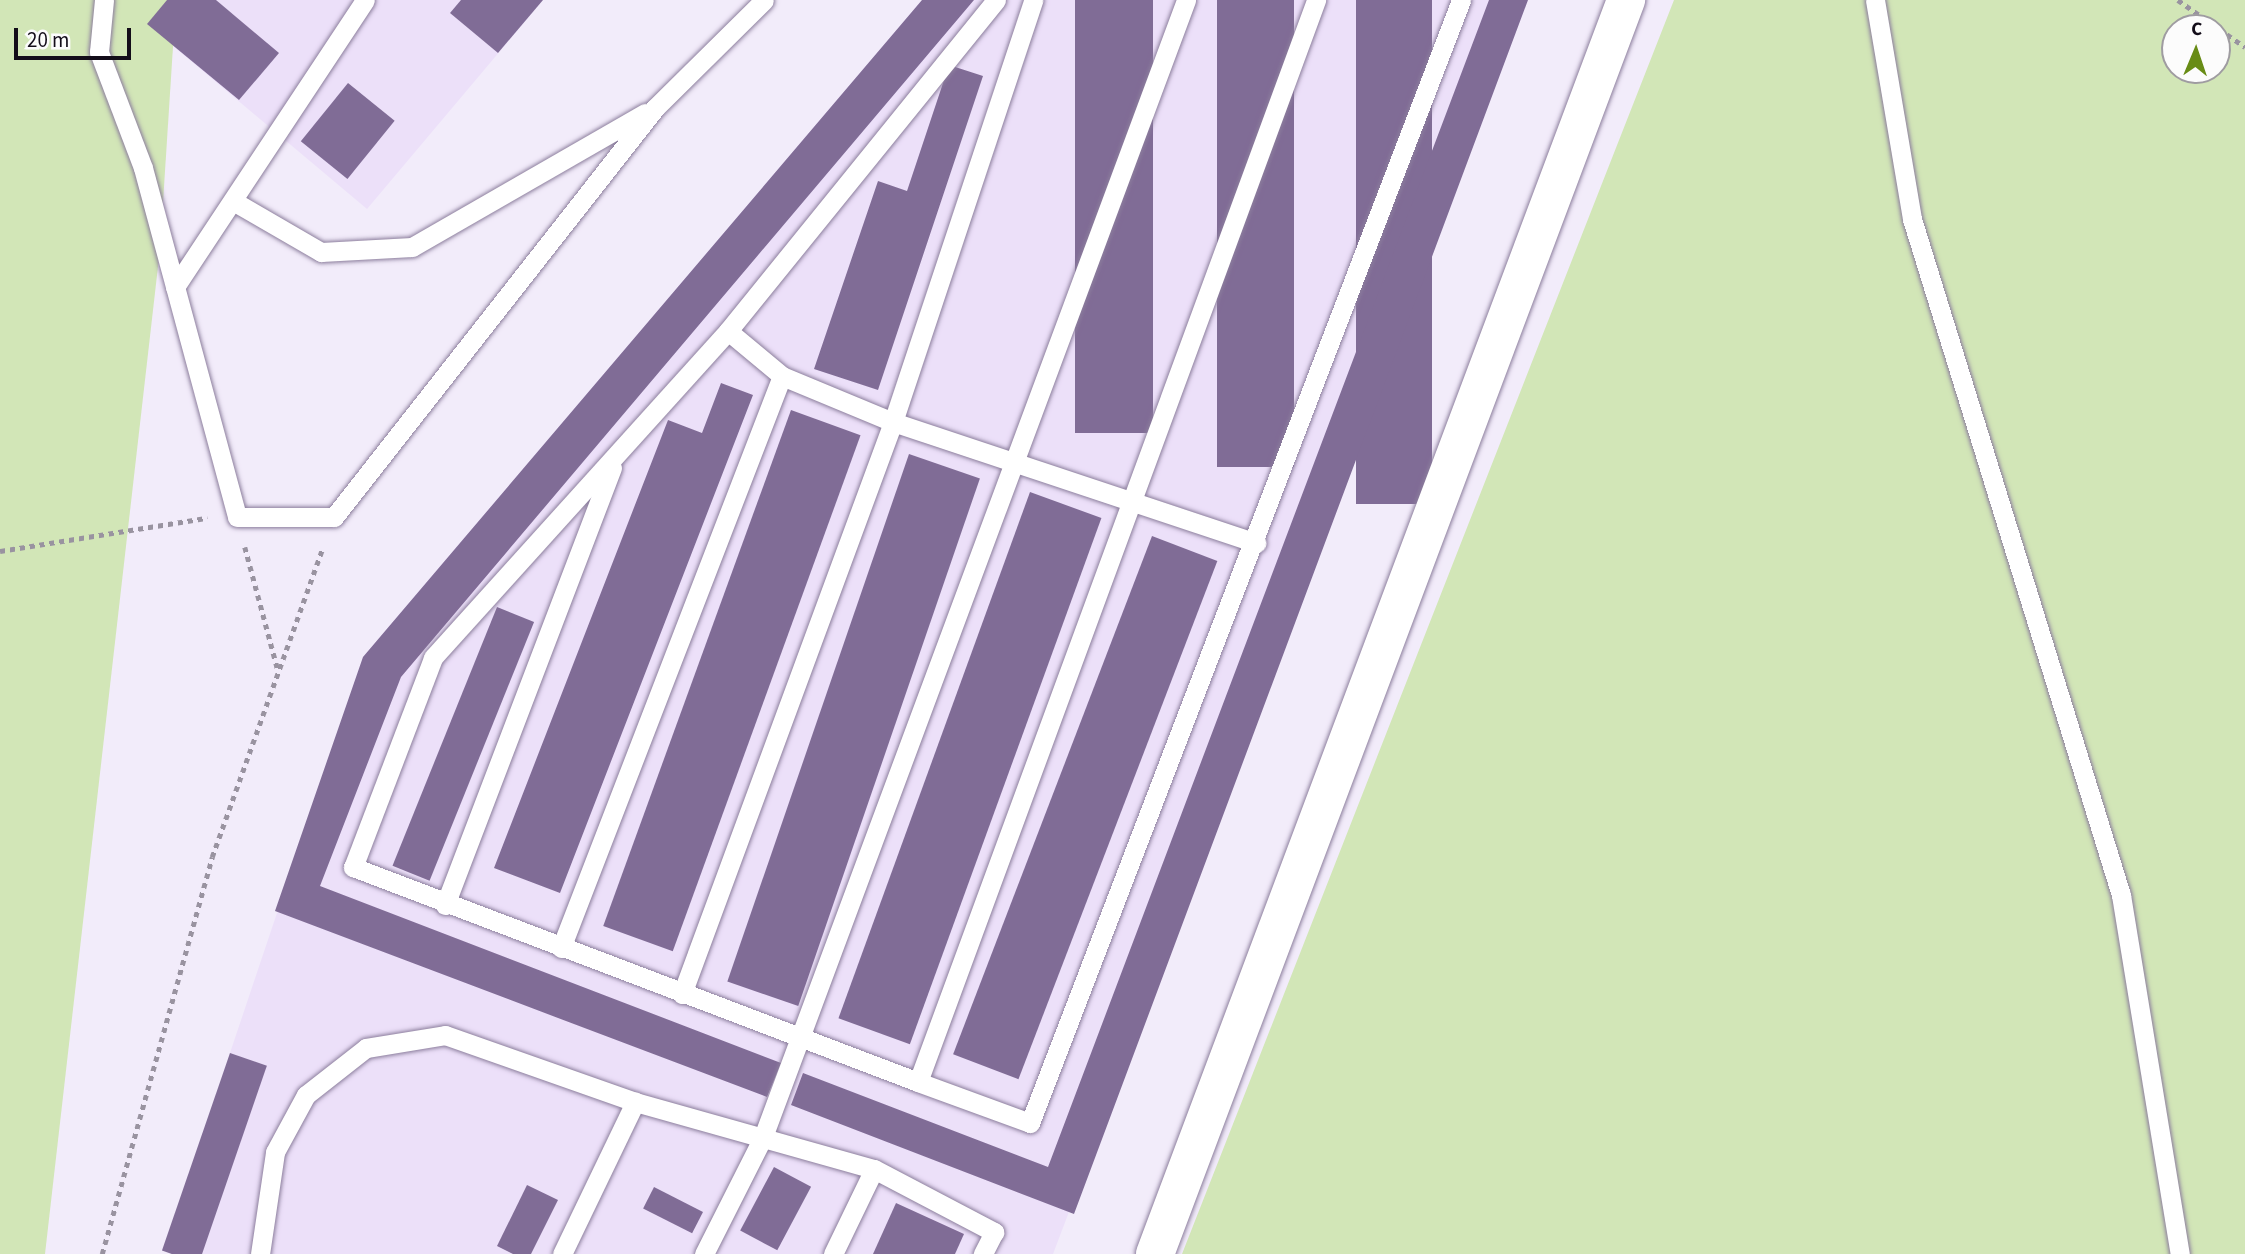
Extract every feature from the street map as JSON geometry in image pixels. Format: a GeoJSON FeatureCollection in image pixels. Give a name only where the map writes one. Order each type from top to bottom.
{"type":"FeatureCollection","features":[{"type":"Feature","properties":{"kind":"street"},"geometry":{"type":"LineString","coordinates":[[1155,1254],[1626,0]]}},
{"type":"Feature","properties":{"kind":"lane"},"geometry":{"type":"LineString","coordinates":[[104,0],[99,52],[143,168],[237,517],[334,517],[655,108],[764,0]]}},
{"type":"Feature","properties":{"kind":"lane"},"geometry":{"type":"LineString","coordinates":[[175,287],[365,0]]}},
{"type":"Feature","properties":{"kind":"lane"},"geometry":{"type":"LineString","coordinates":[[996,0],[728,331],[432,658],[354,867],[445,905],[1030,1123],[1256,543],[1461,0]]}},
{"type":"Feature","properties":{"kind":"lane"},"geometry":{"type":"LineString","coordinates":[[682,994],[893,422],[1033,0]]}},
{"type":"Feature","properties":{"kind":"lane"},"geometry":{"type":"LineString","coordinates":[[704,1254],[763,1137],[1011,464],[1186,0]]}},
{"type":"Feature","properties":{"kind":"lane"},"geometry":{"type":"LineString","coordinates":[[918,1082],[1134,502],[1316,0]]}},
{"type":"Feature","properties":{"kind":"lane"},"geometry":{"type":"LineString","coordinates":[[1875,0],[1912,219],[2121,895],[2180,1254]]}},
{"type":"Feature","properties":{"kind":"lane"},"geometry":{"type":"LineString","coordinates":[[233,201],[321,252],[412,247],[655,108]]}},
{"type":"Feature","properties":{"kind":"lane"},"geometry":{"type":"LineString","coordinates":[[728,331],[782,376],[893,422],[1011,464],[1256,543]]}},
{"type":"Feature","properties":{"kind":"lane"},"geometry":{"type":"LineString","coordinates":[[561,948],[782,376]]}},
{"type":"Feature","properties":{"kind":"lane"},"geometry":{"type":"LineString","coordinates":[[445,905],[616,457]]}},
{"type":"Feature","properties":{"kind":"lane"},"geometry":{"type":"LineString","coordinates":[[260,1254],[275,1152],[306,1095],[366,1048],[444,1035],[635,1102],[874,1169],[994,1233],[983,1254]]}},
{"type":"Feature","properties":{"kind":"lane"},"geometry":{"type":"LineString","coordinates":[[562,1254],[635,1102]]}},
{"type":"Feature","properties":{"kind":"lane"},"geometry":{"type":"LineString","coordinates":[[833,1254],[874,1169]]}},
{"type":"Feature","properties":{"kind":"path"},"geometry":{"type":"LineString","coordinates":[[2178,0],[2245,47]]}},
{"type":"Feature","properties":{"kind":"path"},"geometry":{"type":"LineString","coordinates":[[0,551],[237,517],[278,672]]}},
{"type":"Feature","properties":{"kind":"path"},"geometry":{"type":"LineString","coordinates":[[102,1254],[212,857],[334,517]]}},
{"type":"Feature","properties":{"kind":"shaded area"},"geometry":{"type":"Polygon","coordinates":[[[167,0],[543,0],[367,209],[147,24],[167,0]]]}},
{"type":"Feature","properties":{"kind":"shaded area"},"geometry":{"type":"Polygon","coordinates":[[[922,0],[1528,0],[1053,1254],[173,1254],[230,1053],[363,657],[922,0]]]}},
{"type":"Feature","properties":{"kind":"green space"},"geometry":{"type":"Polygon","coordinates":[[[0,0],[176,0],[160,249],[45,1254],[0,1254],[0,0]]]}},
{"type":"Feature","properties":{"kind":"green space"},"geometry":{"type":"Polygon","coordinates":[[[1674,0],[2245,0],[2245,1254],[1182,1254],[1674,0]]]}},
{"type":"Feature","properties":{"kind":"building"},"geometry":{"type":"Polygon","coordinates":[[[167,0],[216,0],[279,53],[239,100],[147,24],[167,0]]]}},
{"type":"Feature","properties":{"kind":"building"},"geometry":{"type":"Polygon","coordinates":[[[461,0],[543,0],[498,53],[450,13],[461,0]]]}},
{"type":"Feature","properties":{"kind":"building"},"geometry":{"type":"Polygon","coordinates":[[[922,0],[974,0],[401,677],[320,886],[781,1063],[767,1097],[275,911],[363,657],[922,0]]]}},
{"type":"Feature","properties":{"kind":"building"},"geometry":{"type":"Polygon","coordinates":[[[1075,0],[1153,0],[1153,433],[1075,433],[1075,0]]]}},
{"type":"Feature","properties":{"kind":"building"},"geometry":{"type":"Polygon","coordinates":[[[1217,0],[1294,0],[1294,467],[1217,467],[1217,0]]]}},
{"type":"Feature","properties":{"kind":"building"},"geometry":{"type":"Polygon","coordinates":[[[1356,0],[1432,0],[1432,504],[1356,504],[1356,0]]]}},
{"type":"Feature","properties":{"kind":"building"},"geometry":{"type":"Polygon","coordinates":[[[1489,0],[1528,0],[1074,1214],[791,1105],[803,1073],[1048,1167],[1489,0]]]}},
{"type":"Feature","properties":{"kind":"building"},"geometry":{"type":"Polygon","coordinates":[[[949,65],[983,76],[878,390],[814,369],[878,181],[907,191],[949,65]]]}},
{"type":"Feature","properties":{"kind":"building"},"geometry":{"type":"Polygon","coordinates":[[[348,83],[395,121],[347,179],[301,141],[348,83]]]}},
{"type":"Feature","properties":{"kind":"building"},"geometry":{"type":"Polygon","coordinates":[[[721,383],[753,395],[560,893],[494,868],[668,420],[702,433],[721,383]]]}},
{"type":"Feature","properties":{"kind":"building"},"geometry":{"type":"Polygon","coordinates":[[[791,410],[861,435],[673,951],[603,926],[791,410]]]}},
{"type":"Feature","properties":{"kind":"building"},"geometry":{"type":"Polygon","coordinates":[[[909,454],[980,478],[798,1006],[727,982],[909,454]]]}},
{"type":"Feature","properties":{"kind":"building"},"geometry":{"type":"Polygon","coordinates":[[[1030,492],[1101,518],[910,1044],[838,1018],[1030,492]]]}},
{"type":"Feature","properties":{"kind":"building"},"geometry":{"type":"Polygon","coordinates":[[[1152,536],[1217,561],[1018,1079],[953,1054],[1152,536]]]}},
{"type":"Feature","properties":{"kind":"building"},"geometry":{"type":"Polygon","coordinates":[[[497,607],[534,622],[430,881],[392,866],[497,607]]]}},
{"type":"Feature","properties":{"kind":"building"},"geometry":{"type":"Polygon","coordinates":[[[230,1053],[267,1066],[202,1254],[172,1254],[162,1251],[230,1053]]]}},
{"type":"Feature","properties":{"kind":"building"},"geometry":{"type":"Polygon","coordinates":[[[774,1167],[811,1187],[777,1250],[740,1231],[774,1167]]]}},
{"type":"Feature","properties":{"kind":"building"},"geometry":{"type":"Polygon","coordinates":[[[527,1185],[558,1200],[531,1254],[513,1254],[497,1246],[527,1185]]]}},
{"type":"Feature","properties":{"kind":"building"},"geometry":{"type":"Polygon","coordinates":[[[654,1187],[703,1212],[692,1233],[643,1208],[654,1187]]]}},
{"type":"Feature","properties":{"kind":"building"},"geometry":{"type":"Polygon","coordinates":[[[896,1203],[964,1234],[955,1254],[873,1254],[896,1203]]]}}]}
